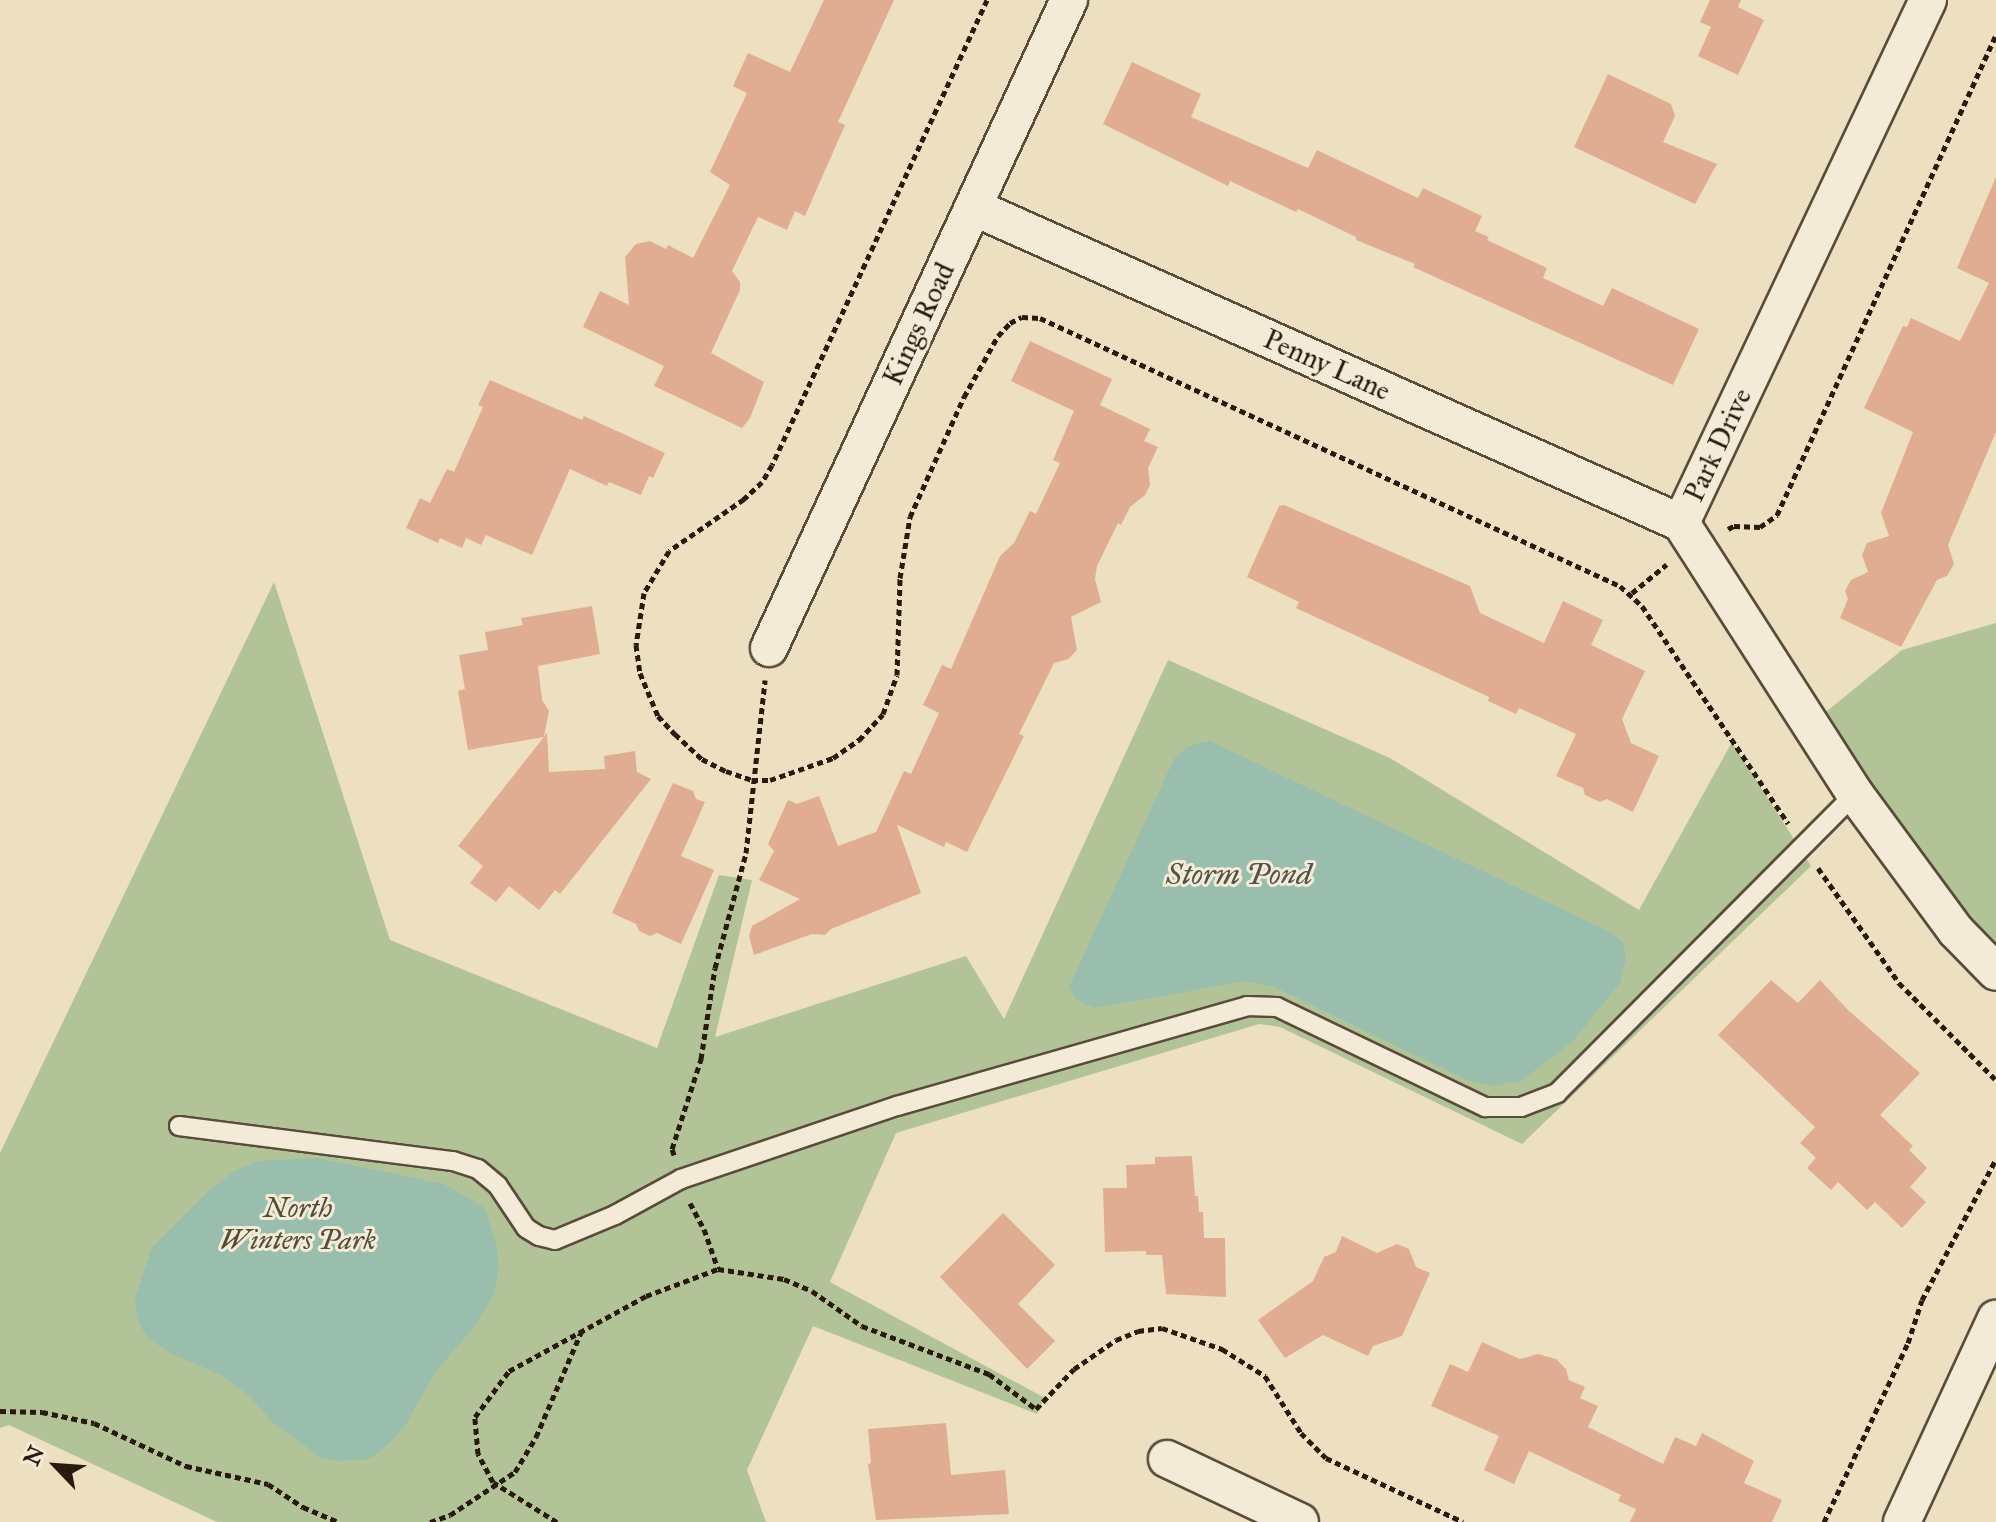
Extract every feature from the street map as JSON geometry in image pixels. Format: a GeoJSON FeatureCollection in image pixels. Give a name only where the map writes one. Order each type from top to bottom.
{"type":"FeatureCollection","features":[{"type":"Feature","properties":{"kind":"street","name":"Kings Road"},"geometry":{"type":"LineString","coordinates":[[769,648],[1069,0]]}},
{"type":"Feature","properties":{"kind":"street","name":"Park Drive"},"geometry":{"type":"LineString","coordinates":[[1928,0],[1681,523],[1855,794],[1956,931],[1996,972]]}},
{"type":"Feature","properties":{"kind":"street","name":"Penny Lane"},"geometry":{"type":"LineString","coordinates":[[973,207],[1681,523]]}},
{"type":"Feature","properties":{"kind":"street"},"geometry":{"type":"LineString","coordinates":[[1902,1522],[1996,1319]]}},
{"type":"Feature","properties":{"kind":"street"},"geometry":{"type":"LineString","coordinates":[[1167,1459],[1300,1522]]}},
{"type":"Feature","properties":{"kind":"lane"},"geometry":{"type":"LineString","coordinates":[[179,1126],[453,1161],[478,1169],[498,1186],[526,1228],[539,1236],[555,1240],[615,1215],[681,1179],[897,1106],[1247,1006],[1277,1007],[1485,1107],[1503,1109],[1540,1103],[1557,1093],[1855,794]]}},
{"type":"Feature","properties":{"kind":"path"},"geometry":{"type":"LineString","coordinates":[[987,0],[772,465],[762,482],[744,499],[669,551],[653,573],[644,593],[636,645],[640,673],[658,716],[702,759],[752,780],[791,774],[833,758],[859,740],[883,714],[897,675],[900,578],[910,517],[998,336],[1022,317],[1040,318],[1631,594],[1899,983],[1963,1051],[1996,1080]]}},
{"type":"Feature","properties":{"kind":"path"},"geometry":{"type":"LineString","coordinates":[[1734,526],[1760,527],[1777,515],[1996,35]]}},
{"type":"Feature","properties":{"kind":"path"},"geometry":{"type":"LineString","coordinates":[[1631,594],[1665,565]]}},
{"type":"Feature","properties":{"kind":"path"},"geometry":{"type":"LineString","coordinates":[[718,1269],[672,1149],[701,1059],[715,968],[746,853],[769,648]]}},
{"type":"Feature","properties":{"kind":"path"},"geometry":{"type":"LineString","coordinates":[[1824,1522],[1908,1343],[1922,1300],[1947,1259],[1996,1159]]}},
{"type":"Feature","properties":{"kind":"path"},"geometry":{"type":"LineString","coordinates":[[557,1522],[500,1485],[486,1472],[478,1454],[475,1417],[509,1371],[584,1328],[658,1291],[718,1269],[784,1279],[812,1291],[862,1326],[989,1374],[1036,1409],[1074,1369],[1116,1340],[1138,1331],[1162,1328],[1183,1334],[1222,1349],[1265,1376],[1301,1433],[1326,1458],[1463,1522]]}},
{"type":"Feature","properties":{"kind":"path"},"geometry":{"type":"LineString","coordinates":[[430,1522],[450,1515],[500,1485],[515,1472],[536,1437],[584,1328]]}},
{"type":"Feature","properties":{"kind":"path"},"geometry":{"type":"LineString","coordinates":[[0,1411],[42,1412],[94,1423],[186,1466],[229,1472],[268,1484],[303,1507],[338,1522]]}},
{"type":"Feature","properties":{"kind":"green space","name":"North Winters Park"},"geometry":{"type":"Polygon","coordinates":[[[274,582],[390,940],[657,1048],[719,875],[752,880],[715,1037],[966,956],[1004,1019],[1168,660],[1390,758],[1639,910],[1732,742],[1811,866],[1522,1144],[1280,1027],[1259,1024],[896,1133],[830,1282],[1045,1398],[1037,1414],[813,1326],[747,1470],[766,1522],[217,1522],[9,1425],[0,1428],[0,1153],[274,582]]]}},
{"type":"Feature","properties":{"kind":"green space"},"geometry":{"type":"Polygon","coordinates":[[[1996,623],[1996,972],[1810,725],[1902,650],[1996,623]]]}},
{"type":"Feature","properties":{"kind":"water","name":"Storm Pond"},"geometry":{"type":"Polygon","coordinates":[[[1210,741],[1608,931],[1623,942],[1626,958],[1620,983],[1573,1041],[1521,1081],[1492,1086],[1467,1080],[1274,987],[1246,981],[1095,1008],[1078,1001],[1069,987],[1174,759],[1188,746],[1210,741]]]}},
{"type":"Feature","properties":{"kind":"water"},"geometry":{"type":"Polygon","coordinates":[[[317,1158],[444,1184],[485,1208],[496,1243],[499,1267],[494,1294],[477,1323],[435,1373],[406,1424],[387,1446],[369,1459],[342,1461],[321,1458],[271,1421],[250,1396],[221,1375],[168,1352],[147,1337],[137,1319],[135,1298],[152,1247],[206,1193],[233,1172],[257,1161],[317,1158]]]}},
{"type":"Feature","properties":{"kind":"building"},"geometry":{"type":"Polygon","coordinates":[[[824,0],[894,0],[838,122],[845,125],[805,216],[795,211],[787,230],[758,217],[732,271],[740,282],[740,290],[711,353],[764,382],[750,418],[742,428],[654,386],[664,366],[583,327],[600,291],[629,305],[625,257],[636,244],[650,241],[666,249],[668,245],[693,258],[730,185],[710,172],[747,93],[733,86],[748,53],[790,72],[824,0]]]}},
{"type":"Feature","properties":{"kind":"building"},"geometry":{"type":"Polygon","coordinates":[[[1710,0],[1741,0],[1738,7],[1764,20],[1738,75],[1698,56],[1711,27],[1700,22],[1710,0]]]}},
{"type":"Feature","properties":{"kind":"building"},"geometry":{"type":"Polygon","coordinates":[[[1132,62],[1201,94],[1191,117],[1308,168],[1317,150],[1418,198],[1423,188],[1482,216],[1475,231],[1489,237],[1487,240],[1547,268],[1543,278],[1603,306],[1612,288],[1699,329],[1673,385],[1413,267],[1415,264],[1356,240],[1356,237],[1298,209],[1296,212],[1230,181],[1228,186],[1103,124],[1132,62]]]}},
{"type":"Feature","properties":{"kind":"building"},"geometry":{"type":"Polygon","coordinates":[[[1608,74],[1671,104],[1675,116],[1663,142],[1717,164],[1695,204],[1574,147],[1608,74]]]}},
{"type":"Feature","properties":{"kind":"building"},"geometry":{"type":"Polygon","coordinates":[[[1996,177],[1996,432],[1948,545],[1954,564],[1947,576],[1937,580],[1901,647],[1840,618],[1848,599],[1845,591],[1851,580],[1868,572],[1862,555],[1867,543],[1889,536],[1881,513],[1913,432],[1864,408],[1903,326],[1907,327],[1911,318],[1960,341],[1989,283],[1957,268],[1996,177]]]}},
{"type":"Feature","properties":{"kind":"building"},"geometry":{"type":"Polygon","coordinates":[[[1030,341],[1112,379],[1100,405],[1150,429],[1144,441],[1158,447],[1148,468],[1150,485],[1145,495],[1130,507],[1121,525],[1118,523],[1097,566],[1095,579],[1101,602],[1071,617],[1077,650],[1068,659],[1054,663],[1019,734],[1024,736],[967,852],[946,842],[944,847],[897,825],[921,893],[831,929],[825,935],[812,934],[754,955],[749,936],[752,926],[800,899],[759,880],[774,851],[768,844],[788,800],[797,804],[819,796],[838,846],[876,832],[904,771],[911,774],[939,713],[923,705],[942,665],[951,669],[1000,556],[1014,543],[1030,511],[1036,514],[1060,463],[1053,460],[1074,411],[1011,381],[1030,341]]]}},
{"type":"Feature","properties":{"kind":"building"},"geometry":{"type":"Polygon","coordinates":[[[490,380],[582,420],[584,416],[665,453],[653,478],[649,476],[641,495],[609,482],[607,486],[570,469],[532,555],[486,535],[481,545],[466,538],[462,548],[440,538],[438,543],[406,528],[420,498],[430,503],[447,469],[454,472],[483,407],[478,405],[490,380]]]}},
{"type":"Feature","properties":{"kind":"building"},"geometry":{"type":"Polygon","coordinates":[[[1284,505],[1470,586],[1480,613],[1544,643],[1563,601],[1603,620],[1591,645],[1645,671],[1622,719],[1631,743],[1659,756],[1633,812],[1607,799],[1600,802],[1585,795],[1583,788],[1556,776],[1576,734],[1519,708],[1516,714],[1488,701],[1489,697],[1296,608],[1299,602],[1247,577],[1279,506],[1284,505]]]}},
{"type":"Feature","properties":{"kind":"building"},"geometry":{"type":"Polygon","coordinates":[[[592,606],[600,654],[538,666],[542,700],[549,711],[544,737],[468,750],[458,691],[465,689],[459,655],[488,650],[485,632],[523,625],[521,618],[592,606]]]}},
{"type":"Feature","properties":{"kind":"building"},"geometry":{"type":"Polygon","coordinates":[[[547,733],[549,772],[605,769],[604,756],[635,751],[637,772],[651,779],[560,894],[555,890],[539,910],[509,886],[496,902],[470,883],[483,866],[458,846],[547,733]]]}},
{"type":"Feature","properties":{"kind":"building"},"geometry":{"type":"Polygon","coordinates":[[[673,783],[693,791],[696,799],[705,802],[681,856],[714,870],[681,944],[657,933],[650,936],[639,931],[636,924],[612,913],[673,783]]]}},
{"type":"Feature","properties":{"kind":"building"},"geometry":{"type":"Polygon","coordinates":[[[1771,980],[1798,1003],[1820,980],[1848,1010],[1920,1073],[1880,1115],[1913,1146],[1909,1150],[1927,1168],[1910,1187],[1926,1202],[1902,1228],[1875,1202],[1867,1210],[1838,1182],[1831,1190],[1807,1168],[1816,1158],[1800,1143],[1815,1127],[1718,1035],[1771,980]]]}},
{"type":"Feature","properties":{"kind":"building"},"geometry":{"type":"Polygon","coordinates":[[[1192,1156],[1195,1196],[1198,1196],[1199,1212],[1203,1212],[1204,1238],[1225,1238],[1226,1297],[1166,1294],[1162,1255],[1146,1255],[1146,1251],[1105,1252],[1103,1188],[1127,1188],[1126,1165],[1155,1164],[1155,1157],[1192,1156]]]}},
{"type":"Feature","properties":{"kind":"building"},"geometry":{"type":"Polygon","coordinates":[[[1003,1213],[1055,1265],[1018,1304],[1055,1341],[1027,1369],[940,1277],[1003,1213]]]}},
{"type":"Feature","properties":{"kind":"building"},"geometry":{"type":"Polygon","coordinates":[[[1342,1236],[1377,1253],[1397,1244],[1409,1249],[1416,1267],[1430,1273],[1402,1336],[1373,1346],[1368,1356],[1323,1335],[1285,1358],[1258,1320],[1313,1281],[1324,1257],[1336,1252],[1342,1236]]]}},
{"type":"Feature","properties":{"kind":"building"},"geometry":{"type":"Polygon","coordinates":[[[1482,1342],[1520,1359],[1538,1354],[1556,1359],[1566,1369],[1569,1380],[1585,1387],[1580,1398],[1598,1406],[1588,1427],[1663,1464],[1675,1437],[1696,1446],[1702,1433],[1754,1461],[1744,1483],[1782,1500],[1772,1522],[1630,1522],[1636,1509],[1618,1501],[1621,1495],[1529,1451],[1514,1484],[1484,1470],[1499,1436],[1431,1406],[1450,1364],[1468,1372],[1482,1342]]]}},
{"type":"Feature","properties":{"kind":"building"},"geometry":{"type":"Polygon","coordinates":[[[946,1423],[951,1475],[1005,1470],[1009,1514],[876,1520],[868,1464],[871,1463],[868,1429],[946,1423]]]}}]}
